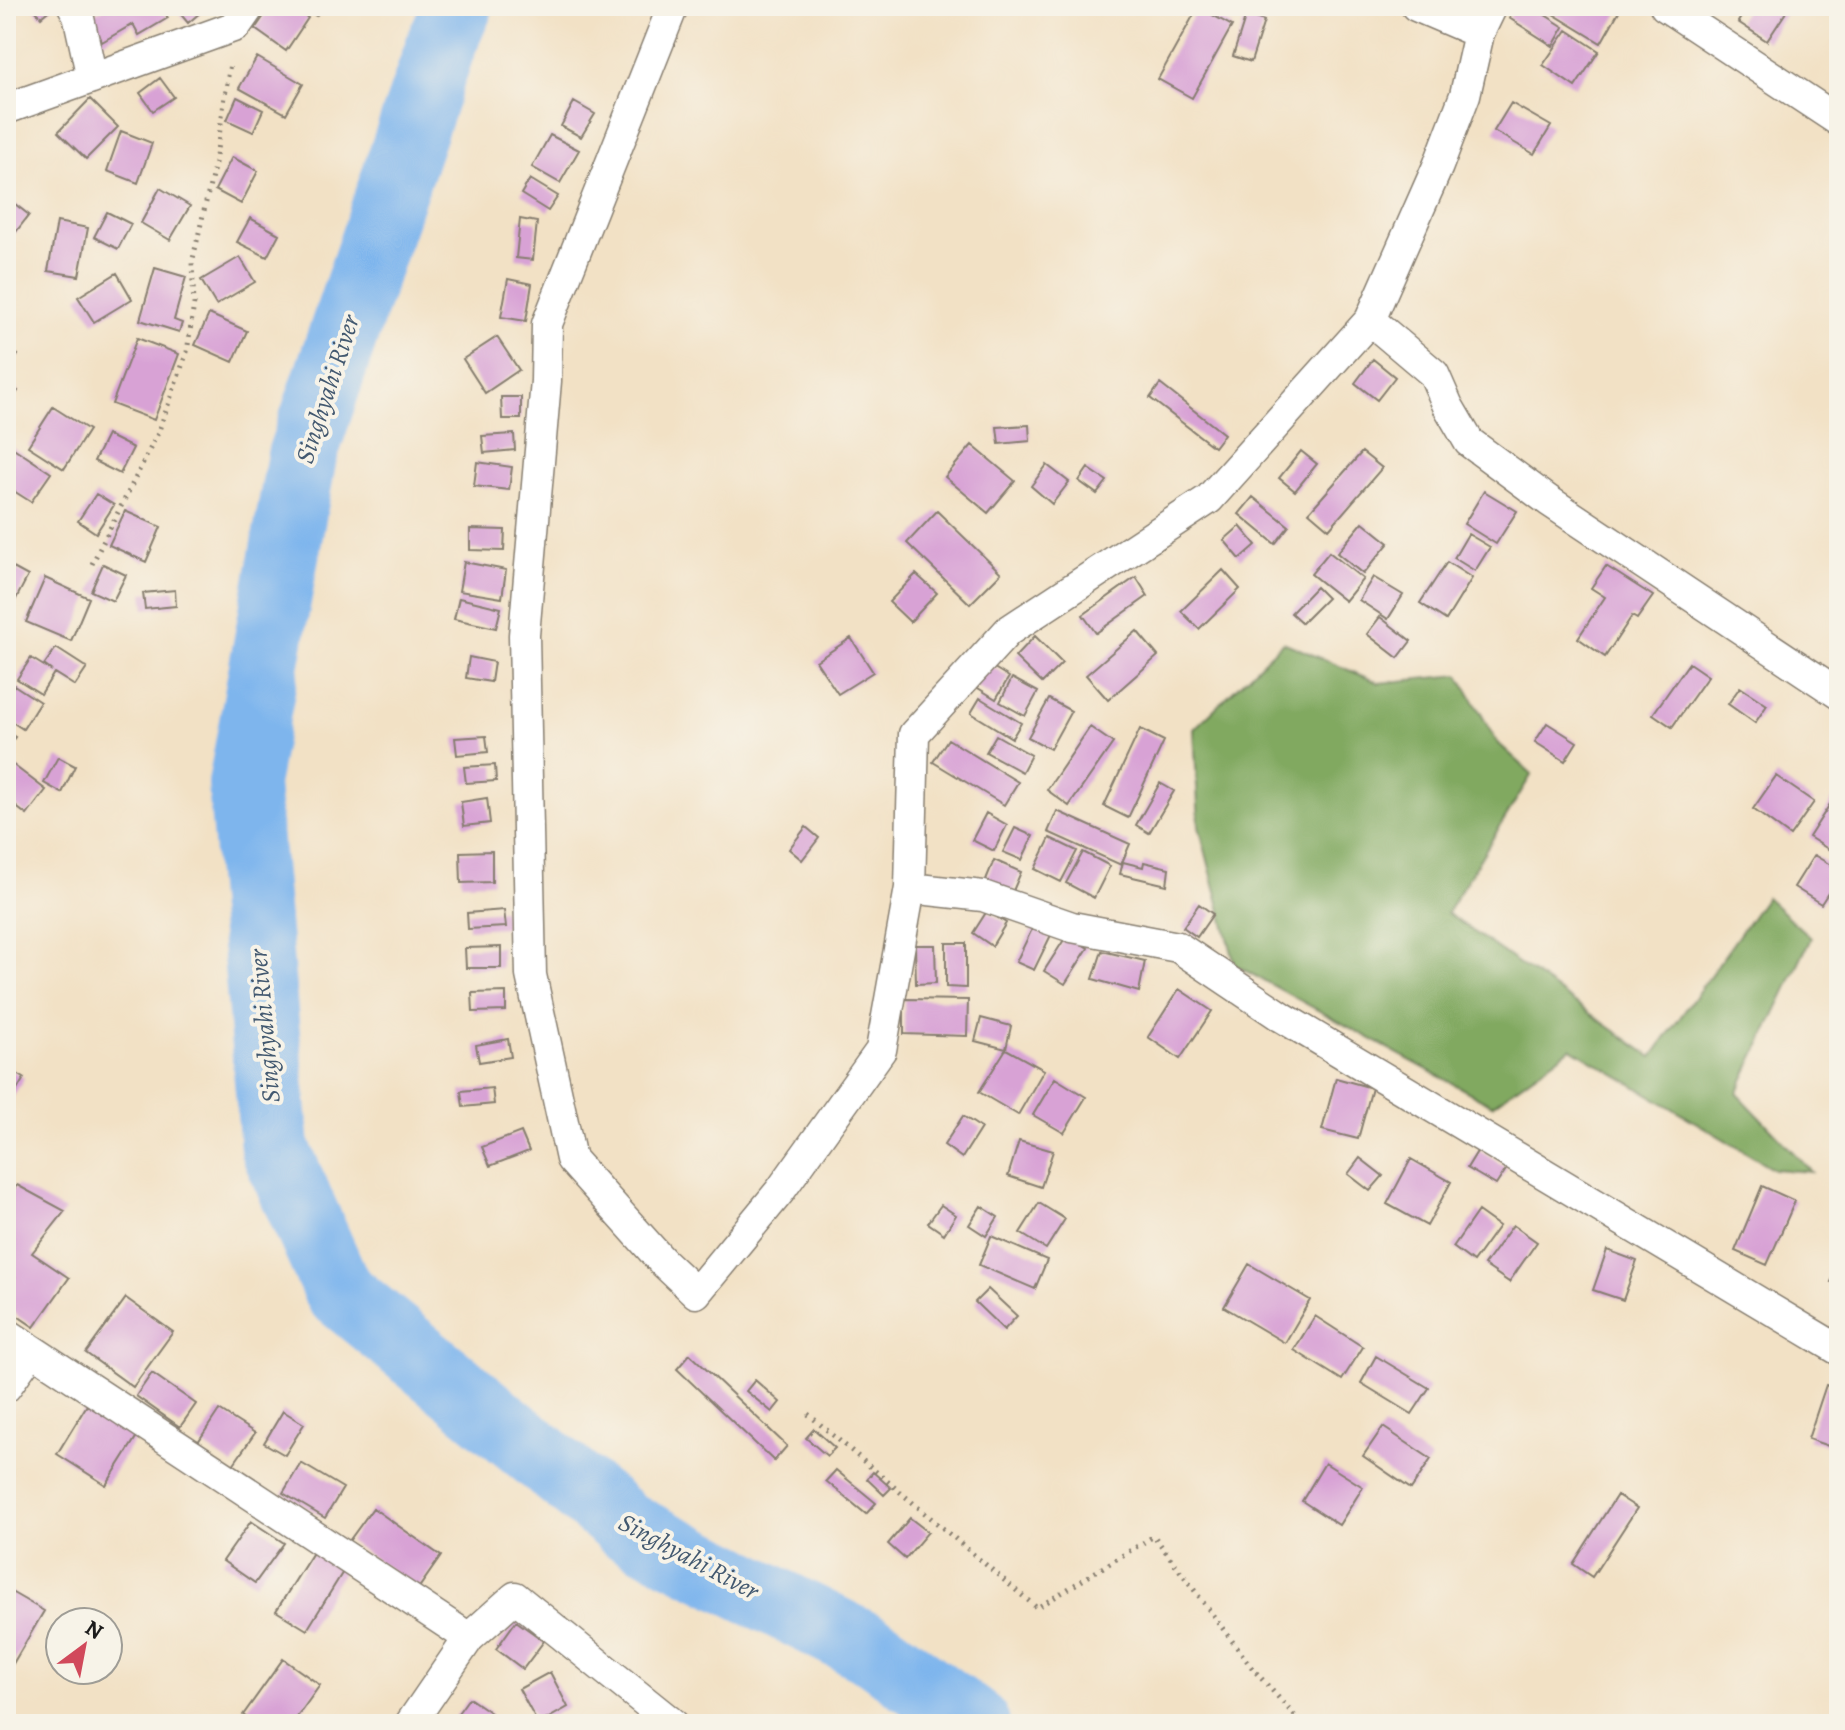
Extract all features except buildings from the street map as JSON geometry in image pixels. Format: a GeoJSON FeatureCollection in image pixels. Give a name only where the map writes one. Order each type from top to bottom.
{"type":"FeatureCollection","features":[{"type":"Feature","properties":{"kind":"street"},"geometry":{"type":"LineString","coordinates":[[73,6],[78,14],[92,78]]}},
{"type":"Feature","properties":{"kind":"street"},"geometry":{"type":"LineString","coordinates":[[673,6],[547,324],[546,381],[524,635],[525,757],[531,975],[571,1159],[662,1261],[696,1293],[780,1191],[881,1050],[910,888],[914,734],[1008,631],[1209,499],[1370,320],[1465,95],[1479,33],[1492,6]]}},
{"type":"Feature","properties":{"kind":"street"},"geometry":{"type":"LineString","coordinates":[[1416,6],[1479,33]]}},
{"type":"Feature","properties":{"kind":"street"},"geometry":{"type":"LineString","coordinates":[[1665,6],[1839,121]]}},
{"type":"Feature","properties":{"kind":"street"},"geometry":{"type":"LineString","coordinates":[[6,109],[92,78],[243,16]]}},
{"type":"Feature","properties":{"kind":"street"},"geometry":{"type":"LineString","coordinates":[[1370,320],[1434,374],[1469,442],[1549,501],[1839,694]]}},
{"type":"Feature","properties":{"kind":"street"},"geometry":{"type":"LineString","coordinates":[[910,888],[983,896],[1072,927],[1178,947],[1282,1017],[1839,1350]]}},
{"type":"Feature","properties":{"kind":"street"},"geometry":{"type":"LineString","coordinates":[[6,1333],[469,1638]]}},
{"type":"Feature","properties":{"kind":"street"},"geometry":{"type":"LineString","coordinates":[[6,1387],[31,1352]]}},
{"type":"Feature","properties":{"kind":"street"},"geometry":{"type":"LineString","coordinates":[[410,1724],[469,1638],[515,1597],[673,1724]]}},
{"type":"Feature","properties":{"kind":"path"},"geometry":{"type":"LineString","coordinates":[[92,564],[158,433],[187,352],[194,304],[192,263],[243,16]]}},
{"type":"Feature","properties":{"kind":"path"},"geometry":{"type":"LineString","coordinates":[[808,1414],[1037,1608],[1154,1536],[1253,1669],[1302,1724]]}},
{"type":"Feature","properties":{"kind":"green space"},"geometry":{"type":"Polygon","coordinates":[[[1283,642],[1379,683],[1459,675],[1497,742],[1532,774],[1447,913],[1652,1057],[1766,897],[1811,938],[1737,1093],[1812,1172],[1774,1169],[1571,1048],[1492,1105],[1235,965],[1199,826],[1194,729],[1283,642]]]}},
{"type":"Feature","properties":{"kind":"waterway","name":"Singhyahi River"},"geometry":{"type":"LineString","coordinates":[[458,6],[442,42],[302,456],[243,784],[275,1148],[338,1291],[627,1527],[876,1652],[975,1724]]}}]}
